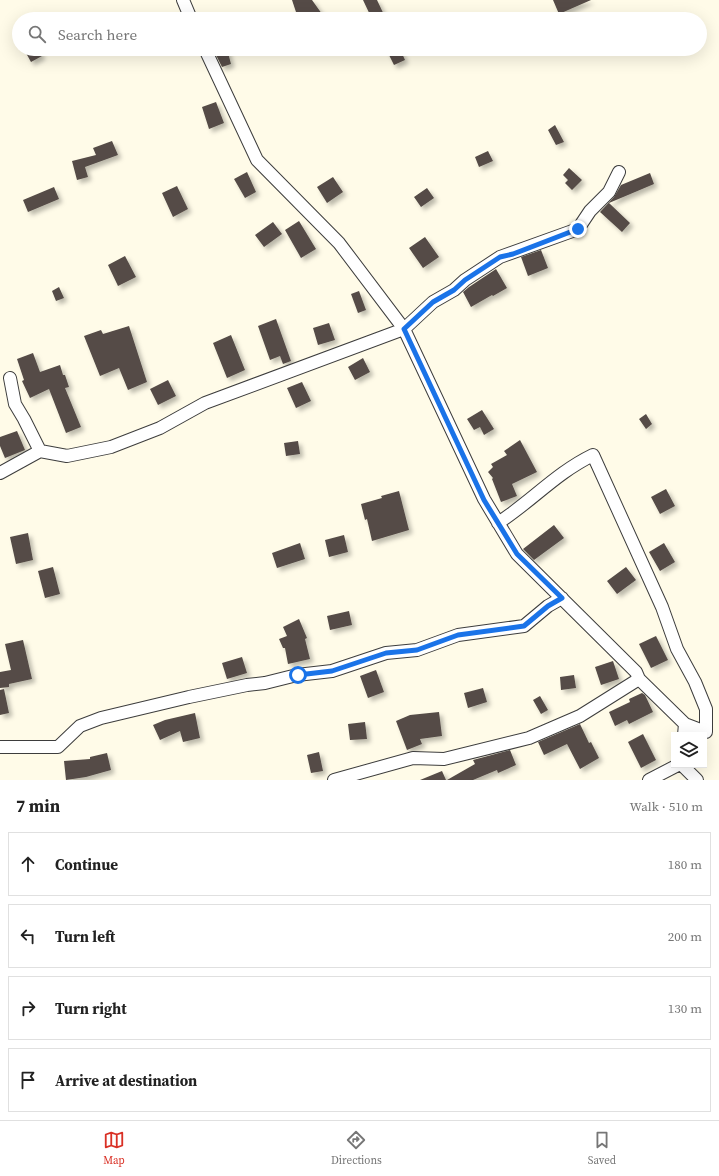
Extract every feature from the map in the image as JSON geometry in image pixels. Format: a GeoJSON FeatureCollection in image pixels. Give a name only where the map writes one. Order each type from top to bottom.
{"type":"FeatureCollection","features":[{"type":"Feature","properties":{"kind":"street"},"geometry":{"type":"LineString","coordinates":[[183,0],[188,12]]}},
{"type":"Feature","properties":{"kind":"street"},"geometry":{"type":"LineString","coordinates":[[208,56],[257,160],[339,243],[404,329],[484,500],[498,523],[517,554],[636,672],[639,679],[685,730],[706,732],[706,710],[695,682],[677,650],[662,607],[593,455],[577,463],[560,475],[533,495],[517,510],[498,523]]}},
{"type":"Feature","properties":{"kind":"street"},"geometry":{"type":"LineString","coordinates":[[0,473],[40,451],[67,456],[111,447],[160,428],[205,403],[404,329],[433,302],[454,290],[465,280],[500,257],[513,254],[578,229],[590,211],[609,192],[619,172]]}},
{"type":"Feature","properties":{"kind":"street"},"geometry":{"type":"LineString","coordinates":[[10,378],[15,404],[24,418],[40,451]]}},
{"type":"Feature","properties":{"kind":"street"},"geometry":{"type":"LineString","coordinates":[[0,746],[58,747],[80,726],[129,710],[298,675],[332,671],[386,653],[417,650],[458,635],[524,626],[548,606],[562,598]]}},
{"type":"Feature","properties":{"kind":"street"},"geometry":{"type":"LineString","coordinates":[[334,780],[413,758],[444,759],[528,738],[580,716],[639,679]]}},
{"type":"Feature","properties":{"kind":"street"},"geometry":{"type":"LineString","coordinates":[[649,780],[672,768]]}},
{"type":"Feature","properties":{"kind":"street"},"geometry":{"type":"LineString","coordinates":[[685,768],[697,780]]}},
{"type":"Feature","properties":{"kind":"building"},"geometry":{"type":"Polygon","coordinates":[[[292,0],[312,0],[321,12],[296,12],[292,0]]]}},
{"type":"Feature","properties":{"kind":"building"},"geometry":{"type":"Polygon","coordinates":[[[363,0],[377,0],[383,12],[369,12],[363,0]]]}},
{"type":"Feature","properties":{"kind":"building"},"geometry":{"type":"Polygon","coordinates":[[[553,0],[591,0],[564,12],[558,12],[553,0]]]}},
{"type":"Feature","properties":{"kind":"building"},"geometry":{"type":"Polygon","coordinates":[[[28,56],[42,56],[31,62],[28,56]]]}},
{"type":"Feature","properties":{"kind":"building"},"geometry":{"type":"Polygon","coordinates":[[[216,56],[229,56],[231,64],[222,67],[216,56]]]}},
{"type":"Feature","properties":{"kind":"building"},"geometry":{"type":"Polygon","coordinates":[[[390,56],[403,56],[405,60],[394,65],[390,56]]]}},
{"type":"Feature","properties":{"kind":"building"},"geometry":{"type":"Polygon","coordinates":[[[216,102],[224,123],[209,129],[202,107],[216,102]]]}},
{"type":"Feature","properties":{"kind":"building"},"geometry":{"type":"Polygon","coordinates":[[[555,125],[564,142],[556,145],[548,130],[555,125]]]}},
{"type":"Feature","properties":{"kind":"building"},"geometry":{"type":"Polygon","coordinates":[[[112,141],[118,155],[85,167],[88,177],[77,180],[72,161],[96,155],[93,148],[112,141]]]}},
{"type":"Feature","properties":{"kind":"building"},"geometry":{"type":"Polygon","coordinates":[[[488,151],[493,161],[479,167],[475,157],[488,151]]]}},
{"type":"Feature","properties":{"kind":"building"},"geometry":{"type":"Polygon","coordinates":[[[569,168],[582,180],[572,190],[565,183],[568,180],[563,175],[569,168]]]}},
{"type":"Feature","properties":{"kind":"building"},"geometry":{"type":"Polygon","coordinates":[[[247,172],[256,192],[245,198],[234,179],[247,172]]]}},
{"type":"Feature","properties":{"kind":"building"},"geometry":{"type":"Polygon","coordinates":[[[650,173],[654,184],[609,203],[630,223],[622,232],[600,212],[614,197],[621,185],[650,173]]]}},
{"type":"Feature","properties":{"kind":"building"},"geometry":{"type":"Polygon","coordinates":[[[333,177],[343,192],[327,203],[317,187],[333,177]]]}},
{"type":"Feature","properties":{"kind":"building"},"geometry":{"type":"Polygon","coordinates":[[[177,186],[188,209],[173,217],[162,193],[177,186]]]}},
{"type":"Feature","properties":{"kind":"building"},"geometry":{"type":"Polygon","coordinates":[[[54,187],[59,199],[28,212],[23,200],[54,187]]]}},
{"type":"Feature","properties":{"kind":"building"},"geometry":{"type":"Polygon","coordinates":[[[427,188],[434,198],[421,207],[414,197],[427,188]]]}},
{"type":"Feature","properties":{"kind":"building"},"geometry":{"type":"Polygon","coordinates":[[[299,221],[316,249],[301,258],[285,230],[299,221]]]}},
{"type":"Feature","properties":{"kind":"building"},"geometry":{"type":"Polygon","coordinates":[[[273,222],[282,234],[264,247],[255,235],[273,222]]]}},
{"type":"Feature","properties":{"kind":"building"},"geometry":{"type":"Polygon","coordinates":[[[425,237],[439,257],[423,268],[409,248],[425,237]]]}},
{"type":"Feature","properties":{"kind":"building"},"geometry":{"type":"Polygon","coordinates":[[[541,250],[548,268],[528,276],[521,257],[541,250]]]}},
{"type":"Feature","properties":{"kind":"building"},"geometry":{"type":"Polygon","coordinates":[[[125,256],[136,277],[118,286],[108,265],[125,256]]]}},
{"type":"Feature","properties":{"kind":"building"},"geometry":{"type":"Polygon","coordinates":[[[496,269],[507,288],[471,307],[463,292],[496,269]]]}},
{"type":"Feature","properties":{"kind":"building"},"geometry":{"type":"Polygon","coordinates":[[[59,287],[64,298],[56,301],[52,291],[59,287]]]}},
{"type":"Feature","properties":{"kind":"building"},"geometry":{"type":"Polygon","coordinates":[[[359,291],[366,310],[358,313],[351,294],[359,291]]]}},
{"type":"Feature","properties":{"kind":"building"},"geometry":{"type":"Polygon","coordinates":[[[276,319],[291,361],[283,364],[280,356],[270,360],[258,326],[276,319]]]}},
{"type":"Feature","properties":{"kind":"building"},"geometry":{"type":"Polygon","coordinates":[[[329,323],[335,340],[318,345],[313,328],[329,323]]]}},
{"type":"Feature","properties":{"kind":"building"},"geometry":{"type":"Polygon","coordinates":[[[129,326],[147,382],[128,390],[119,368],[100,376],[84,336],[101,330],[103,334],[129,326]]]}},
{"type":"Feature","properties":{"kind":"building"},"geometry":{"type":"Polygon","coordinates":[[[231,335],[245,370],[227,378],[213,343],[231,335]]]}},
{"type":"Feature","properties":{"kind":"building"},"geometry":{"type":"Polygon","coordinates":[[[33,353],[40,372],[60,365],[69,387],[65,388],[81,427],[66,433],[49,389],[30,398],[22,381],[24,380],[17,359],[33,353]]]}},
{"type":"Feature","properties":{"kind":"building"},"geometry":{"type":"Polygon","coordinates":[[[363,358],[370,372],[355,380],[348,367],[363,358]]]}},
{"type":"Feature","properties":{"kind":"building"},"geometry":{"type":"Polygon","coordinates":[[[168,380],[176,396],[158,405],[150,389],[168,380]]]}},
{"type":"Feature","properties":{"kind":"building"},"geometry":{"type":"Polygon","coordinates":[[[302,382],[311,401],[296,408],[287,388],[302,382]]]}},
{"type":"Feature","properties":{"kind":"building"},"geometry":{"type":"Polygon","coordinates":[[[482,410],[494,429],[484,435],[480,427],[474,430],[467,419],[482,410]]]}},
{"type":"Feature","properties":{"kind":"building"},"geometry":{"type":"Polygon","coordinates":[[[646,414],[652,424],[646,429],[639,419],[646,414]]]}},
{"type":"Feature","properties":{"kind":"building"},"geometry":{"type":"Polygon","coordinates":[[[17,431],[25,450],[5,458],[0,446],[0,437],[17,431]]]}},
{"type":"Feature","properties":{"kind":"building"},"geometry":{"type":"Polygon","coordinates":[[[520,440],[537,472],[512,484],[517,496],[501,502],[492,479],[493,478],[488,472],[493,467],[491,464],[507,455],[504,451],[520,440]]]}},
{"type":"Feature","properties":{"kind":"building"},"geometry":{"type":"Polygon","coordinates":[[[298,441],[300,454],[286,456],[284,443],[298,441]]]}},
{"type":"Feature","properties":{"kind":"building"},"geometry":{"type":"Polygon","coordinates":[[[666,489],[675,506],[660,514],[651,497],[666,489]]]}},
{"type":"Feature","properties":{"kind":"building"},"geometry":{"type":"Polygon","coordinates":[[[399,491],[409,530],[372,541],[367,519],[365,520],[361,504],[399,491]]]}},
{"type":"Feature","properties":{"kind":"building"},"geometry":{"type":"Polygon","coordinates":[[[554,525],[564,538],[534,560],[523,549],[554,525]]]}},
{"type":"Feature","properties":{"kind":"building"},"geometry":{"type":"Polygon","coordinates":[[[28,533],[33,560],[16,564],[10,537],[28,533]]]}},
{"type":"Feature","properties":{"kind":"building"},"geometry":{"type":"Polygon","coordinates":[[[344,535],[348,552],[329,557],[325,540],[344,535]]]}},
{"type":"Feature","properties":{"kind":"building"},"geometry":{"type":"Polygon","coordinates":[[[300,543],[305,559],[277,568],[272,553],[300,543]]]}},
{"type":"Feature","properties":{"kind":"building"},"geometry":{"type":"Polygon","coordinates":[[[664,543],[675,562],[660,571],[649,552],[664,543]]]}},
{"type":"Feature","properties":{"kind":"building"},"geometry":{"type":"Polygon","coordinates":[[[53,567],[60,594],[45,598],[38,571],[53,567]]]}},
{"type":"Feature","properties":{"kind":"building"},"geometry":{"type":"Polygon","coordinates":[[[626,567],[636,580],[617,594],[607,581],[626,567]]]}},
{"type":"Feature","properties":{"kind":"building"},"geometry":{"type":"Polygon","coordinates":[[[349,611],[352,625],[330,630],[327,616],[349,611]]]}},
{"type":"Feature","properties":{"kind":"building"},"geometry":{"type":"Polygon","coordinates":[[[299,619],[307,638],[305,639],[310,659],[288,664],[285,648],[283,648],[279,639],[287,636],[283,627],[299,619]]]}},
{"type":"Feature","properties":{"kind":"building"},"geometry":{"type":"Polygon","coordinates":[[[656,636],[668,660],[651,668],[639,644],[656,636]]]}},
{"type":"Feature","properties":{"kind":"building"},"geometry":{"type":"Polygon","coordinates":[[[23,640],[32,679],[9,684],[9,687],[0,688],[0,672],[11,670],[5,644],[23,640]]]}},
{"type":"Feature","properties":{"kind":"building"},"geometry":{"type":"Polygon","coordinates":[[[242,657],[247,673],[227,679],[222,663],[242,657]]]}},
{"type":"Feature","properties":{"kind":"building"},"geometry":{"type":"Polygon","coordinates":[[[613,661],[619,679],[601,685],[595,667],[613,661]]]}},
{"type":"Feature","properties":{"kind":"building"},"geometry":{"type":"Polygon","coordinates":[[[376,670],[384,692],[368,698],[360,676],[376,670]]]}},
{"type":"Feature","properties":{"kind":"building"},"geometry":{"type":"Polygon","coordinates":[[[574,675],[576,688],[561,690],[560,677],[574,675]]]}},
{"type":"Feature","properties":{"kind":"building"},"geometry":{"type":"Polygon","coordinates":[[[483,688],[487,702],[468,708],[464,693],[483,688]]]}},
{"type":"Feature","properties":{"kind":"building"},"geometry":{"type":"Polygon","coordinates":[[[4,689],[9,713],[0,715],[0,690],[4,689]]]}},
{"type":"Feature","properties":{"kind":"building"},"geometry":{"type":"Polygon","coordinates":[[[642,693],[645,695],[653,712],[629,724],[627,720],[615,726],[609,712],[630,702],[629,699],[642,693]]]}},
{"type":"Feature","properties":{"kind":"building"},"geometry":{"type":"Polygon","coordinates":[[[540,696],[548,710],[541,714],[533,700],[540,696]]]}},
{"type":"Feature","properties":{"kind":"building"},"geometry":{"type":"Polygon","coordinates":[[[439,712],[442,736],[420,739],[422,744],[407,750],[396,721],[410,715],[439,712]]]}},
{"type":"Feature","properties":{"kind":"building"},"geometry":{"type":"Polygon","coordinates":[[[195,713],[200,738],[183,742],[180,731],[160,740],[153,725],[165,720],[195,713]]]}},
{"type":"Feature","properties":{"kind":"building"},"geometry":{"type":"Polygon","coordinates":[[[365,722],[367,739],[350,740],[348,724],[365,722]]]}},
{"type":"Feature","properties":{"kind":"building"},"geometry":{"type":"Polygon","coordinates":[[[580,724],[589,743],[591,742],[599,758],[580,769],[567,744],[544,755],[538,742],[580,724]]]}},
{"type":"Feature","properties":{"kind":"building"},"geometry":{"type":"Polygon","coordinates":[[[643,734],[656,760],[641,768],[628,742],[643,734]]]}},
{"type":"Feature","properties":{"kind":"building"},"geometry":{"type":"Polygon","coordinates":[[[510,750],[516,765],[498,773],[497,770],[473,780],[447,780],[475,764],[473,760],[510,750]]]}},
{"type":"Feature","properties":{"kind":"building"},"geometry":{"type":"Polygon","coordinates":[[[319,752],[323,771],[311,773],[307,755],[319,752]]]}},
{"type":"Feature","properties":{"kind":"building"},"geometry":{"type":"Polygon","coordinates":[[[107,753],[111,770],[86,777],[66,780],[64,761],[90,759],[90,757],[107,753]]]}},
{"type":"Feature","properties":{"kind":"building"},"geometry":{"type":"Polygon","coordinates":[[[442,771],[446,780],[420,780],[442,771]]]}},
{"type":"Feature","properties":{"kind":"route"},"geometry":{"type":"LineString","coordinates":[[298,675],[332,671],[386,653],[417,650],[458,635],[505,627],[524,626],[548,606],[562,598],[517,554],[484,500],[404,329],[433,302],[454,290],[465,280],[500,257],[513,254],[578,229]]}}]}
